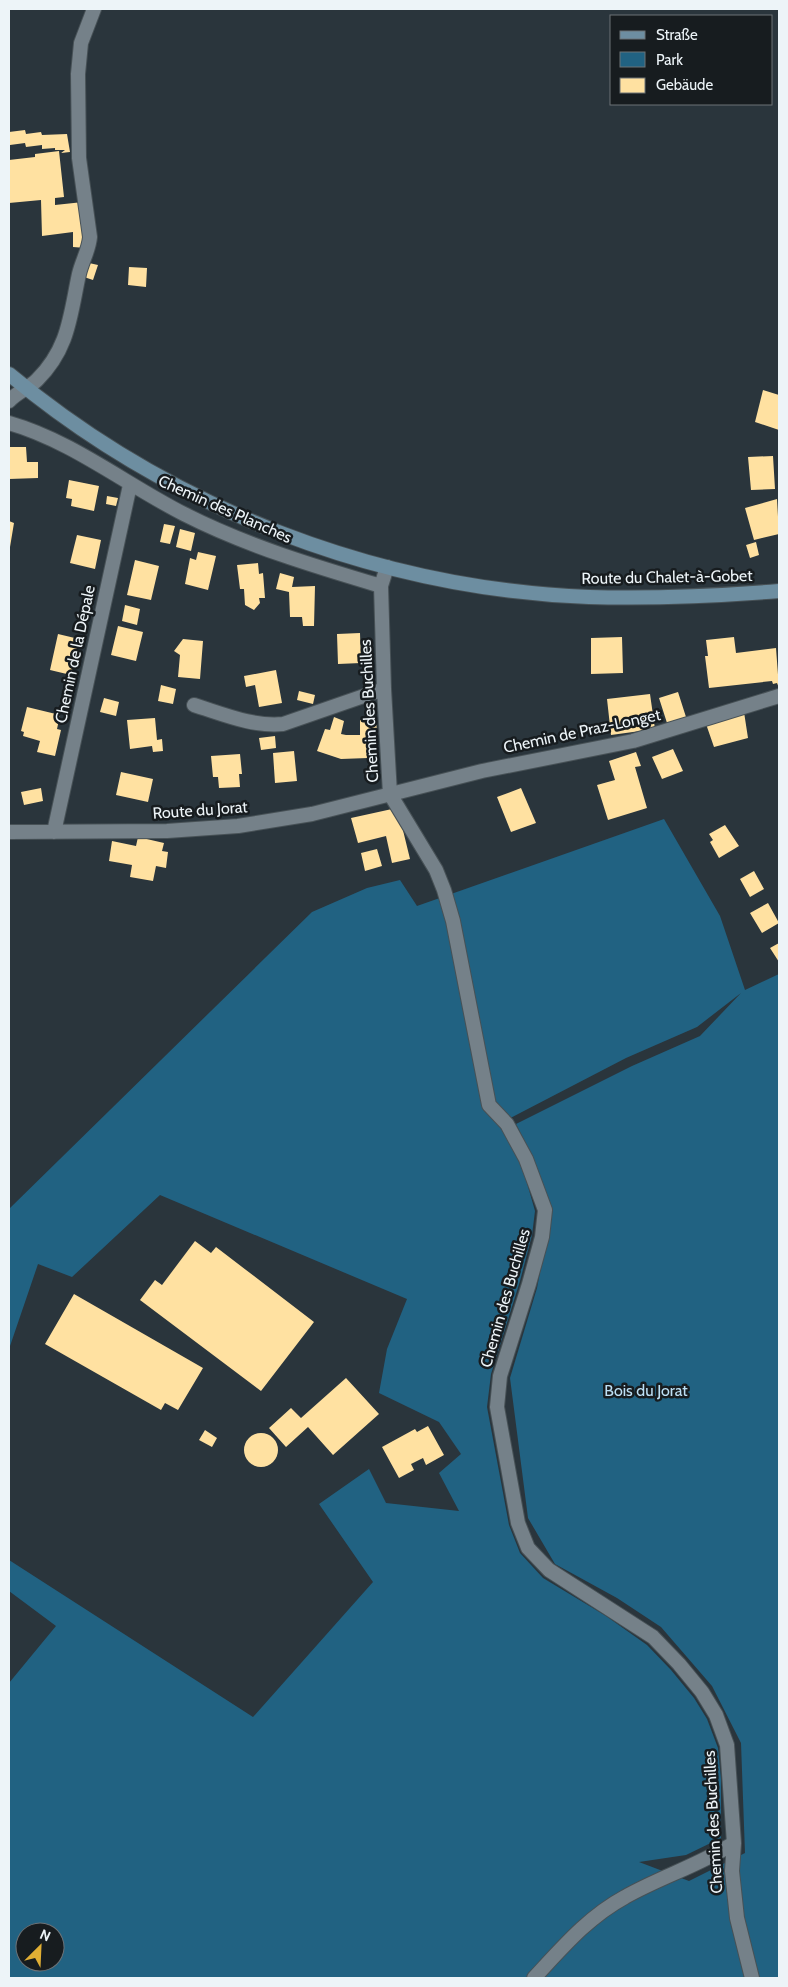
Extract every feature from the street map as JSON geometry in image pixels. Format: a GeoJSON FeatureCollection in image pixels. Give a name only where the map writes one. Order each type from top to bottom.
{"type":"FeatureCollection","features":[{"type":"Feature","properties":{"kind":"main road","name":"Route du Chalet-à-Gobet"},"geometry":{"type":"LineString","coordinates":[[9,374],[77,426],[139,465],[193,494],[301,540],[387,567],[489,588],[588,597],[679,597],[779,591]]}},
{"type":"Feature","properties":{"kind":"street"},"geometry":{"type":"LineString","coordinates":[[9,400],[36,381],[53,362],[64,342],[82,262],[89,249],[90,237],[79,158],[78,74],[81,43],[94,9]]}},
{"type":"Feature","properties":{"kind":"street","name":"Chemin des Planches"},"geometry":{"type":"LineString","coordinates":[[9,423],[55,438],[130,485],[186,515],[234,536],[333,573],[381,586]]}},
{"type":"Feature","properties":{"kind":"street","name":"Chemin de la Dépale"},"geometry":{"type":"LineString","coordinates":[[54,832],[130,485]]}},
{"type":"Feature","properties":{"kind":"street","name":"Chemin des Buchilles"},"geometry":{"type":"LineString","coordinates":[[387,567],[381,586],[390,794],[436,870],[444,890],[453,920],[489,1105],[507,1124],[526,1159],[545,1210],[542,1237],[500,1376],[497,1407],[518,1523],[528,1548],[549,1570],[653,1638],[679,1664],[702,1692],[716,1715],[727,1745],[734,1843],[732,1871],[737,1918],[752,1978]]}},
{"type":"Feature","properties":{"kind":"street"},"geometry":{"type":"LineString","coordinates":[[194,706],[260,724],[272,725],[283,724],[384,689]]}},
{"type":"Feature","properties":{"kind":"street","name":"Chemin de Praz-Longet"},"geometry":{"type":"LineString","coordinates":[[390,794],[482,771],[633,742],[779,696]]}},
{"type":"Feature","properties":{"kind":"street","name":"Route du Jorat"},"geometry":{"type":"LineString","coordinates":[[9,832],[167,831],[238,826],[312,814],[390,794]]}},
{"type":"Feature","properties":{"kind":"street"},"geometry":{"type":"LineString","coordinates":[[534,1978],[580,1929],[608,1907],[648,1885],[716,1854],[734,1843]]}},
{"type":"Feature","properties":{"kind":"green space","name":"Bois du Jorat"},"geometry":{"type":"Polygon","coordinates":[[[664,819],[720,916],[745,990],[779,974],[779,1978],[9,1978],[9,1683],[56,1626],[9,1591],[9,1560],[253,1717],[373,1582],[319,1504],[369,1469],[386,1503],[459,1511],[439,1473],[461,1454],[439,1422],[379,1393],[387,1349],[407,1299],[160,1195],[72,1277],[38,1264],[9,1349],[9,1209],[312,912],[367,888],[400,880],[417,906],[664,819]],[[741,993],[697,1027],[626,1058],[501,1123],[521,1162],[535,1211],[532,1235],[520,1281],[491,1374],[487,1407],[509,1525],[520,1553],[543,1578],[606,1616],[647,1645],[694,1698],[707,1719],[718,1748],[721,1779],[721,1838],[686,1855],[639,1862],[689,1881],[745,1853],[741,1743],[712,1686],[661,1627],[617,1598],[555,1564],[528,1518],[510,1378],[537,1288],[552,1208],[532,1156],[516,1124],[632,1066],[700,1036],[741,993]]]}},
{"type":"Feature","properties":{"kind":"building"},"geometry":{"type":"Polygon","coordinates":[[[25,130],[26,134],[41,132],[42,135],[67,134],[70,152],[61,153],[65,150],[55,150],[55,148],[42,149],[42,145],[26,147],[25,143],[10,145],[9,132],[25,130]]]}},
{"type":"Feature","properties":{"kind":"building"},"geometry":{"type":"Polygon","coordinates":[[[59,151],[64,197],[55,198],[55,205],[83,202],[86,248],[73,247],[73,232],[42,236],[41,200],[9,203],[9,160],[35,157],[35,154],[59,151]]]}},
{"type":"Feature","properties":{"kind":"building"},"geometry":{"type":"Polygon","coordinates":[[[89,263],[98,265],[93,280],[84,277],[89,263]]]}},
{"type":"Feature","properties":{"kind":"building"},"geometry":{"type":"Polygon","coordinates":[[[129,267],[147,268],[146,287],[128,285],[129,267]]]}},
{"type":"Feature","properties":{"kind":"building"},"geometry":{"type":"Polygon","coordinates":[[[763,390],[779,395],[779,430],[755,422],[763,390]]]}},
{"type":"Feature","properties":{"kind":"building"},"geometry":{"type":"Polygon","coordinates":[[[9,447],[26,447],[27,462],[38,462],[38,478],[9,479],[9,447]]]}},
{"type":"Feature","properties":{"kind":"building"},"geometry":{"type":"Polygon","coordinates":[[[773,456],[775,489],[751,490],[748,457],[773,456]]]}},
{"type":"Feature","properties":{"kind":"building"},"geometry":{"type":"Polygon","coordinates":[[[69,480],[99,486],[94,511],[71,506],[72,499],[66,498],[69,480]]]}},
{"type":"Feature","properties":{"kind":"building"},"geometry":{"type":"Polygon","coordinates":[[[107,496],[118,498],[116,506],[106,504],[107,496]]]}},
{"type":"Feature","properties":{"kind":"building"},"geometry":{"type":"Polygon","coordinates":[[[777,499],[779,534],[754,540],[745,508],[777,499]]]}},
{"type":"Feature","properties":{"kind":"building"},"geometry":{"type":"Polygon","coordinates":[[[9,521],[14,523],[10,547],[9,546],[9,521]]]}},
{"type":"Feature","properties":{"kind":"building"},"geometry":{"type":"Polygon","coordinates":[[[164,524],[175,526],[170,544],[160,542],[164,524]]]}},
{"type":"Feature","properties":{"kind":"building"},"geometry":{"type":"Polygon","coordinates":[[[180,529],[195,533],[191,551],[176,547],[180,529]]]}},
{"type":"Feature","properties":{"kind":"building"},"geometry":{"type":"Polygon","coordinates":[[[77,535],[101,540],[95,569],[70,563],[77,535]]]}},
{"type":"Feature","properties":{"kind":"building"},"geometry":{"type":"Polygon","coordinates":[[[756,542],[759,555],[750,558],[746,545],[756,542]]]}},
{"type":"Feature","properties":{"kind":"building"},"geometry":{"type":"Polygon","coordinates":[[[198,552],[216,556],[208,590],[185,584],[190,558],[196,560],[198,552]]]}},
{"type":"Feature","properties":{"kind":"building"},"geometry":{"type":"Polygon","coordinates":[[[135,560],[159,566],[151,600],[127,595],[135,560]]]}},
{"type":"Feature","properties":{"kind":"building"},"geometry":{"type":"Polygon","coordinates":[[[258,563],[259,574],[263,573],[265,598],[259,598],[260,603],[254,610],[245,605],[244,589],[240,589],[237,565],[258,563]]]}},
{"type":"Feature","properties":{"kind":"building"},"geometry":{"type":"Polygon","coordinates":[[[280,573],[294,577],[292,587],[315,586],[314,626],[303,626],[302,617],[290,617],[289,592],[276,589],[280,573]]]}},
{"type":"Feature","properties":{"kind":"building"},"geometry":{"type":"Polygon","coordinates":[[[125,605],[140,609],[137,625],[122,621],[125,605]]]}},
{"type":"Feature","properties":{"kind":"building"},"geometry":{"type":"Polygon","coordinates":[[[118,626],[143,632],[136,661],[111,655],[118,626]]]}},
{"type":"Feature","properties":{"kind":"building"},"geometry":{"type":"Polygon","coordinates":[[[360,633],[361,663],[338,664],[337,634],[360,633]]]}},
{"type":"Feature","properties":{"kind":"building"},"geometry":{"type":"Polygon","coordinates":[[[58,634],[79,639],[71,675],[50,670],[58,634]]]}},
{"type":"Feature","properties":{"kind":"building"},"geometry":{"type":"Polygon","coordinates":[[[622,637],[623,673],[591,674],[591,638],[622,637]]]}},
{"type":"Feature","properties":{"kind":"building"},"geometry":{"type":"Polygon","coordinates":[[[734,637],[736,653],[776,648],[779,688],[777,683],[773,684],[772,681],[709,688],[705,656],[708,656],[706,640],[734,637]]]}},
{"type":"Feature","properties":{"kind":"building"},"geometry":{"type":"Polygon","coordinates":[[[183,639],[203,641],[200,679],[178,677],[180,655],[174,651],[183,639]]]}},
{"type":"Feature","properties":{"kind":"building"},"geometry":{"type":"Polygon","coordinates":[[[276,670],[282,703],[259,707],[255,685],[246,687],[244,676],[276,670]]]}},
{"type":"Feature","properties":{"kind":"building"},"geometry":{"type":"Polygon","coordinates":[[[161,685],[176,689],[173,704],[158,701],[161,685]]]}},
{"type":"Feature","properties":{"kind":"building"},"geometry":{"type":"Polygon","coordinates":[[[299,691],[315,695],[313,704],[297,700],[299,691]]]}},
{"type":"Feature","properties":{"kind":"building"},"geometry":{"type":"Polygon","coordinates":[[[678,692],[686,717],[667,723],[659,698],[678,692]]]}},
{"type":"Feature","properties":{"kind":"building"},"geometry":{"type":"Polygon","coordinates":[[[650,694],[655,729],[611,735],[607,699],[650,694]]]}},
{"type":"Feature","properties":{"kind":"building"},"geometry":{"type":"Polygon","coordinates":[[[104,698],[119,702],[116,716],[100,712],[104,698]]]}},
{"type":"Feature","properties":{"kind":"building"},"geometry":{"type":"Polygon","coordinates":[[[27,707],[60,715],[57,729],[61,730],[55,756],[37,752],[40,741],[23,736],[24,732],[21,731],[27,707]]]}},
{"type":"Feature","properties":{"kind":"building"},"geometry":{"type":"Polygon","coordinates":[[[744,712],[748,738],[714,747],[706,724],[744,712]]]}},
{"type":"Feature","properties":{"kind":"building"},"geometry":{"type":"Polygon","coordinates":[[[334,717],[344,721],[341,734],[346,735],[360,735],[360,720],[376,720],[377,733],[365,733],[368,735],[368,758],[341,759],[317,751],[325,729],[330,730],[334,717]]]}},
{"type":"Feature","properties":{"kind":"building"},"geometry":{"type":"Polygon","coordinates":[[[155,718],[157,740],[162,739],[163,751],[153,752],[152,746],[130,749],[127,720],[155,718]]]}},
{"type":"Feature","properties":{"kind":"building"},"geometry":{"type":"Polygon","coordinates":[[[275,736],[276,748],[261,750],[259,738],[275,736]]]}},
{"type":"Feature","properties":{"kind":"building"},"geometry":{"type":"Polygon","coordinates":[[[673,749],[683,771],[662,779],[652,757],[673,749]]]}},
{"type":"Feature","properties":{"kind":"building"},"geometry":{"type":"Polygon","coordinates":[[[294,751],[297,781],[275,783],[273,753],[294,751]]]}},
{"type":"Feature","properties":{"kind":"building"},"geometry":{"type":"Polygon","coordinates":[[[636,752],[641,766],[635,767],[647,808],[608,820],[597,785],[615,780],[609,761],[636,752]]]}},
{"type":"Feature","properties":{"kind":"building"},"geometry":{"type":"Polygon","coordinates":[[[240,754],[242,774],[239,774],[240,787],[219,788],[218,777],[213,777],[211,756],[240,754]]]}},
{"type":"Feature","properties":{"kind":"building"},"geometry":{"type":"Polygon","coordinates":[[[121,772],[153,779],[148,802],[116,795],[121,772]]]}},
{"type":"Feature","properties":{"kind":"building"},"geometry":{"type":"Polygon","coordinates":[[[41,788],[43,801],[24,805],[21,792],[41,788]]]}},
{"type":"Feature","properties":{"kind":"building"},"geometry":{"type":"Polygon","coordinates":[[[521,788],[536,823],[511,832],[497,797],[521,788]]]}},
{"type":"Feature","properties":{"kind":"building"},"geometry":{"type":"Polygon","coordinates":[[[392,809],[401,822],[410,859],[392,863],[386,836],[358,843],[351,818],[392,809]]]}},
{"type":"Feature","properties":{"kind":"building"},"geometry":{"type":"Polygon","coordinates":[[[725,825],[739,846],[719,858],[710,842],[713,840],[709,834],[725,825]]]}},
{"type":"Feature","properties":{"kind":"building"},"geometry":{"type":"Polygon","coordinates":[[[138,837],[164,843],[162,851],[168,852],[166,868],[156,866],[153,881],[130,877],[132,865],[109,861],[112,841],[136,846],[138,837]]]}},
{"type":"Feature","properties":{"kind":"building"},"geometry":{"type":"Polygon","coordinates":[[[377,849],[382,866],[365,871],[361,853],[377,849]]]}},
{"type":"Feature","properties":{"kind":"building"},"geometry":{"type":"Polygon","coordinates":[[[754,871],[764,889],[750,897],[740,879],[754,871]]]}},
{"type":"Feature","properties":{"kind":"building"},"geometry":{"type":"Polygon","coordinates":[[[768,903],[779,923],[762,933],[750,913],[768,903]]]}},
{"type":"Feature","properties":{"kind":"building"},"geometry":{"type":"Polygon","coordinates":[[[779,943],[779,962],[770,948],[779,943]]]}},
{"type":"Feature","properties":{"kind":"building"},"geometry":{"type":"Polygon","coordinates":[[[195,1241],[211,1253],[216,1247],[314,1322],[261,1391],[140,1300],[155,1280],[162,1285],[195,1241]]]}},
{"type":"Feature","properties":{"kind":"building"},"geometry":{"type":"Polygon","coordinates":[[[74,1294],[203,1368],[178,1410],[165,1403],[161,1410],[45,1344],[74,1294]]]}},
{"type":"Feature","properties":{"kind":"building"},"geometry":{"type":"Polygon","coordinates":[[[346,1378],[379,1414],[333,1455],[308,1427],[286,1447],[269,1428],[291,1408],[301,1418],[346,1378]]]}},
{"type":"Feature","properties":{"kind":"building"},"geometry":{"type":"Polygon","coordinates":[[[428,1426],[444,1455],[426,1465],[423,1458],[411,1464],[414,1470],[399,1478],[382,1447],[415,1429],[417,1432],[428,1426]]]}},
{"type":"Feature","properties":{"kind":"building"},"geometry":{"type":"Polygon","coordinates":[[[205,1430],[217,1438],[212,1447],[199,1440],[205,1430]]]}},
{"type":"Feature","properties":{"kind":"building"},"geometry":{"type":"Polygon","coordinates":[[[261,1433],[268,1434],[273,1438],[277,1443],[277,1457],[273,1462],[268,1466],[261,1467],[254,1466],[249,1462],[245,1457],[244,1450],[245,1443],[249,1438],[254,1434],[261,1433]]]}}]}
